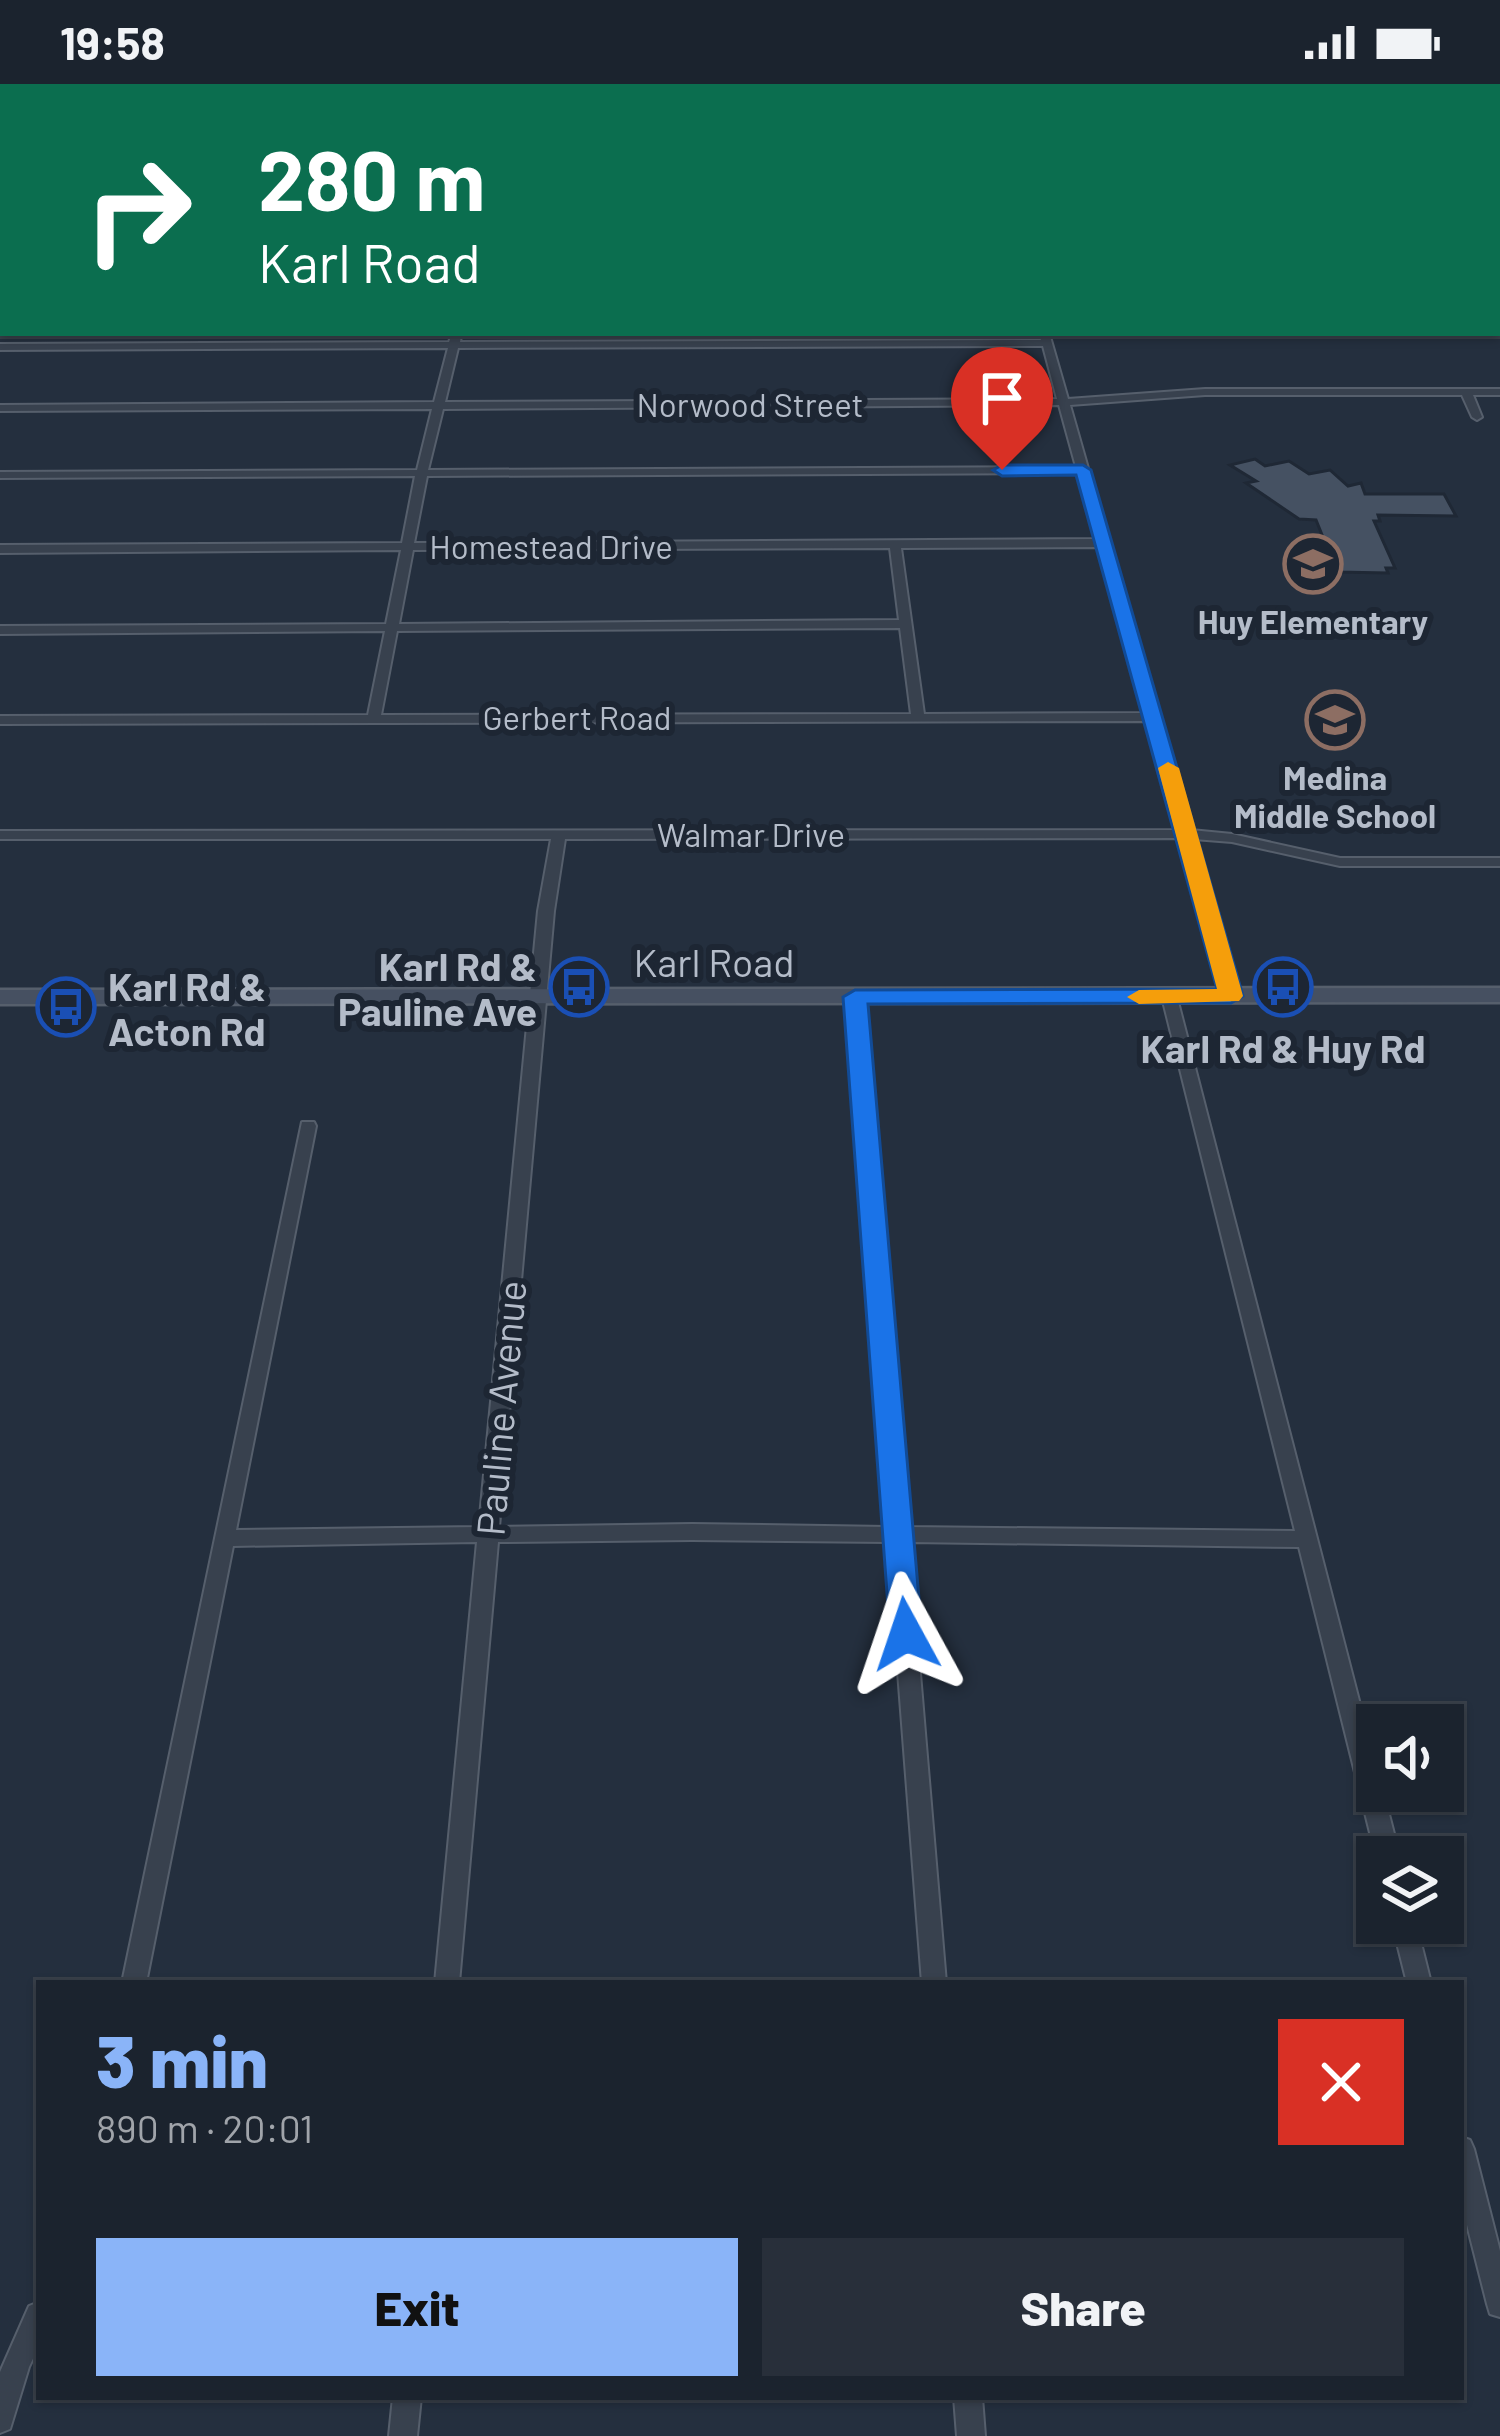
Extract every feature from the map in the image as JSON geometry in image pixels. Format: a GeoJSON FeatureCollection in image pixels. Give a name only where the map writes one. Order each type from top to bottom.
{"type":"FeatureCollection","features":[{"type":"Feature","properties":{"kind":"main road","name":"Karl Road"},"geometry":{"type":"LineString","coordinates":[[0,997],[1498,998]]}},
{"type":"Feature","properties":{"kind":"street"},"geometry":{"type":"LineString","coordinates":[[0,347],[455,339],[1045,338],[1231,996]]}},
{"type":"Feature","properties":{"kind":"street"},"geometry":{"type":"LineString","coordinates":[[374,718],[422,472],[455,339]]}},
{"type":"Feature","properties":{"kind":"street","name":"Norwood Street"},"geometry":{"type":"LineString","coordinates":[[0,408],[1066,403],[1205,392],[1500,392]]}},
{"type":"Feature","properties":{"kind":"street"},"geometry":{"type":"LineString","coordinates":[[1466,392],[1477,417]]}},
{"type":"Feature","properties":{"kind":"street"},"geometry":{"type":"LineString","coordinates":[[0,475],[1083,470]]}},
{"type":"Feature","properties":{"kind":"street","name":"Homestead Drive"},"geometry":{"type":"LineString","coordinates":[[0,549],[1103,543]]}},
{"type":"Feature","properties":{"kind":"street"},"geometry":{"type":"LineString","coordinates":[[895,544],[918,715]]}},
{"type":"Feature","properties":{"kind":"street"},"geometry":{"type":"LineString","coordinates":[[0,630],[905,624]]}},
{"type":"Feature","properties":{"kind":"street","name":"Gerbert Road"},"geometry":{"type":"LineString","coordinates":[[0,720],[1154,716]]}},
{"type":"Feature","properties":{"kind":"street","name":"Pauline Avenue"},"geometry":{"type":"LineString","coordinates":[[447,1980],[559,834]]}},
{"type":"Feature","properties":{"kind":"street","name":"Walmar Drive"},"geometry":{"type":"LineString","coordinates":[[0,835],[1186,834],[1232,838],[1340,862],[1500,862]]}},
{"type":"Feature","properties":{"kind":"street"},"geometry":{"type":"LineString","coordinates":[[855,997],[934,1980]]}},
{"type":"Feature","properties":{"kind":"street"},"geometry":{"type":"LineString","coordinates":[[1170,997],[1383,1836]]}},
{"type":"Feature","properties":{"kind":"street"},"geometry":{"type":"LineString","coordinates":[[135,1980],[308,1126]]}},
{"type":"Feature","properties":{"kind":"street"},"geometry":{"type":"LineString","coordinates":[[223,1538],[898,1534],[1307,1539]]}},
{"type":"Feature","properties":{"kind":"street"},"geometry":{"type":"LineString","coordinates":[[1409,1944],[1418,1980]]}},
{"type":"Feature","properties":{"kind":"street"},"geometry":{"type":"LineString","coordinates":[[1464,2161],[1500,2304]]}},
{"type":"Feature","properties":{"kind":"street"},"geometry":{"type":"LineString","coordinates":[[0,2420],[16,2364],[36,2322]]}},
{"type":"Feature","properties":{"kind":"street"},"geometry":{"type":"LineString","coordinates":[[403,2436],[407,2400]]}},
{"type":"Feature","properties":{"kind":"street"},"geometry":{"type":"LineString","coordinates":[[968,2400],[971,2436]]}},
{"type":"Feature","properties":{"kind":"building"},"geometry":{"type":"Polygon","coordinates":[[[1255,459],[1265,466],[1289,461],[1309,474],[1330,470],[1348,486],[1361,483],[1365,494],[1444,494],[1456,516],[1378,515],[1380,521],[1374,521],[1395,568],[1386,568],[1388,573],[1337,572],[1316,520],[1299,519],[1246,483],[1256,481],[1230,465],[1255,459]]]}},
{"type":"Feature","properties":{"kind":"slow traffic"},"geometry":{"type":"LineString","coordinates":[[1139,997],[1231,996],[1168,768]]}},
{"type":"Feature","properties":{"kind":"place","name":"Huy Elementary"},"geometry":{"type":"Point","coordinates":[1313,564]}},
{"type":"Feature","properties":{"kind":"place","name":"Medina Middle School"},"geometry":{"type":"Point","coordinates":[1335,720]}},
{"type":"Feature","properties":{"kind":"place","name":"Karl Rd & Pauline Ave"},"geometry":{"type":"Point","coordinates":[579,987]}},
{"type":"Feature","properties":{"kind":"place","name":"Karl Rd & Huy Rd"},"geometry":{"type":"Point","coordinates":[1283,987]}},
{"type":"Feature","properties":{"kind":"place","name":"Karl Rd & Acton Rd"},"geometry":{"type":"Point","coordinates":[66,1007]}},
{"type":"Feature","properties":{"kind":"route"},"geometry":{"type":"LineString","coordinates":[[906,1634],[855,997],[1231,996],[1083,470],[1002,470]]}}]}
